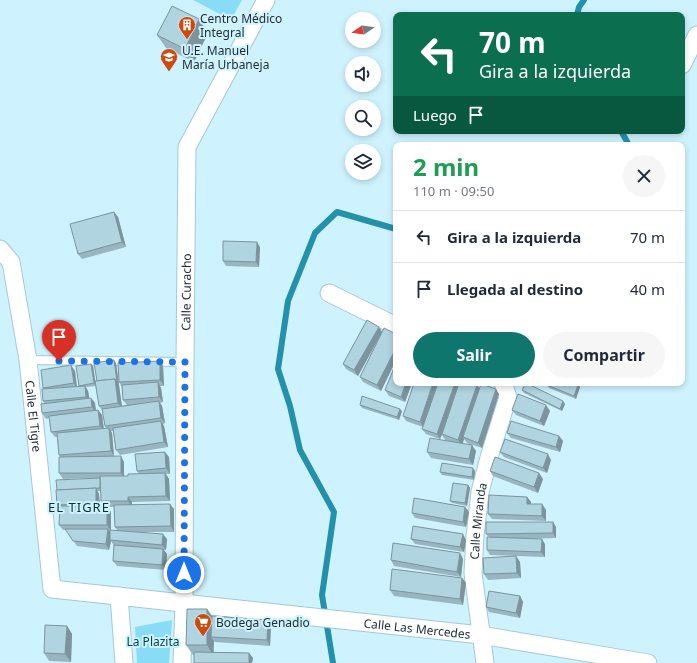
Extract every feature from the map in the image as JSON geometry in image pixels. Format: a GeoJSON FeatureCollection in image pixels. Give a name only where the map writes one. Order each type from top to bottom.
{"type":"FeatureCollection","features":[{"type":"Feature","properties":{"kind":"street","name":"Calle Curacho"},"geometry":{"type":"LineString","coordinates":[[182,663],[184,603],[187,147],[266,0]]}},
{"type":"Feature","properties":{"kind":"street"},"geometry":{"type":"LineString","coordinates":[[685,59],[697,35]]}},
{"type":"Feature","properties":{"kind":"street","name":"Calle El Tigre"},"geometry":{"type":"LineString","coordinates":[[0,249],[12,262],[28,360],[52,589]]}},
{"type":"Feature","properties":{"kind":"street"},"geometry":{"type":"LineString","coordinates":[[330,293],[393,324]]}},
{"type":"Feature","properties":{"kind":"street","name":"Calle Miranda"},"geometry":{"type":"LineString","coordinates":[[485,663],[474,573],[474,536],[480,492],[508,396],[503,386]]}},
{"type":"Feature","properties":{"kind":"street","name":"Calle Las Mercedes"},"geometry":{"type":"LineString","coordinates":[[52,589],[481,635],[648,663]]}},
{"type":"Feature","properties":{"kind":"street"},"geometry":{"type":"LineString","coordinates":[[119,596],[124,663]]}},
{"type":"Feature","properties":{"kind":"lane"},"geometry":{"type":"LineString","coordinates":[[28,360],[185,362]]}},
{"type":"Feature","properties":{"kind":"green space"},"geometry":{"type":"Polygon","coordinates":[[[193,0],[242,0],[231,20],[193,0]]]}},
{"type":"Feature","properties":{"kind":"green space","name":"La Plazita"},"geometry":{"type":"Polygon","coordinates":[[[172,620],[169,663],[137,663],[135,627],[172,620]]]}},
{"type":"Feature","properties":{"kind":"building"},"geometry":{"type":"Polygon","coordinates":[[[172,6],[199,19],[185,49],[157,35],[172,6]]]}},
{"type":"Feature","properties":{"kind":"building"},"geometry":{"type":"Polygon","coordinates":[[[114,212],[122,242],[78,254],[70,224],[114,212]]]}},
{"type":"Feature","properties":{"kind":"building"},"geometry":{"type":"Polygon","coordinates":[[[223,241],[257,242],[256,262],[223,261],[223,241]]]}},
{"type":"Feature","properties":{"kind":"building"},"geometry":{"type":"Polygon","coordinates":[[[367,320],[379,327],[354,370],[343,364],[367,320]]]}},
{"type":"Feature","properties":{"kind":"building"},"geometry":{"type":"Polygon","coordinates":[[[384,328],[393,332],[393,354],[377,385],[360,377],[384,328]]]}},
{"type":"Feature","properties":{"kind":"building"},"geometry":{"type":"Polygon","coordinates":[[[114,360],[117,382],[115,379],[97,381],[94,363],[114,360]]]}},
{"type":"Feature","properties":{"kind":"building"},"geometry":{"type":"Polygon","coordinates":[[[160,361],[160,380],[119,382],[118,363],[160,361]]]}},
{"type":"Feature","properties":{"kind":"building"},"geometry":{"type":"Polygon","coordinates":[[[91,364],[94,383],[79,386],[76,366],[91,364]]]}},
{"type":"Feature","properties":{"kind":"building"},"geometry":{"type":"Polygon","coordinates":[[[71,365],[74,383],[43,388],[41,370],[71,365]]]}},
{"type":"Feature","properties":{"kind":"building"},"geometry":{"type":"Polygon","coordinates":[[[393,370],[393,386],[405,386],[401,397],[385,390],[393,370]]]}},
{"type":"Feature","properties":{"kind":"building"},"geometry":{"type":"Polygon","coordinates":[[[115,379],[118,403],[99,406],[95,381],[115,379]]]}},
{"type":"Feature","properties":{"kind":"building"},"geometry":{"type":"Polygon","coordinates":[[[158,382],[159,397],[123,400],[122,385],[158,382]]]}},
{"type":"Feature","properties":{"kind":"building"},"geometry":{"type":"Polygon","coordinates":[[[85,386],[86,397],[43,401],[42,389],[85,386]]]}},
{"type":"Feature","properties":{"kind":"building"},"geometry":{"type":"Polygon","coordinates":[[[413,386],[432,386],[420,422],[403,416],[413,386]]]}},
{"type":"Feature","properties":{"kind":"building"},"geometry":{"type":"Polygon","coordinates":[[[437,386],[454,386],[437,434],[422,429],[437,386]]]}},
{"type":"Feature","properties":{"kind":"building"},"geometry":{"type":"Polygon","coordinates":[[[458,386],[477,386],[458,440],[442,434],[458,386]]]}},
{"type":"Feature","properties":{"kind":"building"},"geometry":{"type":"Polygon","coordinates":[[[480,386],[487,386],[496,389],[478,443],[463,437],[480,386]]]}},
{"type":"Feature","properties":{"kind":"building"},"geometry":{"type":"Polygon","coordinates":[[[524,386],[532,386],[563,401],[560,409],[522,390],[524,386]]]}},
{"type":"Feature","properties":{"kind":"building"},"geometry":{"type":"Polygon","coordinates":[[[549,386],[578,386],[574,396],[549,386]]]}},
{"type":"Feature","properties":{"kind":"building"},"geometry":{"type":"Polygon","coordinates":[[[518,394],[546,405],[540,421],[512,410],[518,394]]]}},
{"type":"Feature","properties":{"kind":"building"},"geometry":{"type":"Polygon","coordinates":[[[362,396],[400,409],[397,417],[360,405],[362,396]]]}},
{"type":"Feature","properties":{"kind":"building"},"geometry":{"type":"Polygon","coordinates":[[[91,398],[92,407],[42,413],[41,404],[91,398]]]}},
{"type":"Feature","properties":{"kind":"building"},"geometry":{"type":"Polygon","coordinates":[[[159,401],[161,418],[105,426],[102,409],[159,401]]]}},
{"type":"Feature","properties":{"kind":"building"},"geometry":{"type":"Polygon","coordinates":[[[98,410],[100,426],[51,432],[49,416],[98,410]]]}},
{"type":"Feature","properties":{"kind":"building"},"geometry":{"type":"Polygon","coordinates":[[[161,421],[164,442],[116,450],[113,428],[161,421]]]}},
{"type":"Feature","properties":{"kind":"building"},"geometry":{"type":"Polygon","coordinates":[[[511,421],[559,436],[556,447],[507,433],[511,421]]]}},
{"type":"Feature","properties":{"kind":"building"},"geometry":{"type":"Polygon","coordinates":[[[109,428],[111,451],[59,455],[57,433],[109,428]]]}},
{"type":"Feature","properties":{"kind":"building"},"geometry":{"type":"Polygon","coordinates":[[[430,438],[472,445],[469,459],[427,452],[430,438]]]}},
{"type":"Feature","properties":{"kind":"building"},"geometry":{"type":"Polygon","coordinates":[[[505,439],[548,454],[543,468],[500,452],[505,439]]]}},
{"type":"Feature","properties":{"kind":"building"},"geometry":{"type":"Polygon","coordinates":[[[165,452],[166,468],[137,471],[135,454],[165,452]]]}},
{"type":"Feature","properties":{"kind":"building"},"geometry":{"type":"Polygon","coordinates":[[[121,456],[121,473],[59,473],[59,457],[121,456]]]}},
{"type":"Feature","properties":{"kind":"building"},"geometry":{"type":"Polygon","coordinates":[[[495,457],[539,473],[534,487],[490,471],[495,457]]]}},
{"type":"Feature","properties":{"kind":"building"},"geometry":{"type":"Polygon","coordinates":[[[442,463],[473,468],[472,477],[440,472],[442,463]]]}},
{"type":"Feature","properties":{"kind":"building"},"geometry":{"type":"Polygon","coordinates":[[[165,473],[166,496],[128,497],[128,501],[101,501],[100,476],[128,476],[128,474],[165,473]]]}},
{"type":"Feature","properties":{"kind":"building"},"geometry":{"type":"Polygon","coordinates":[[[100,478],[100,488],[57,490],[56,480],[100,478]]]}},
{"type":"Feature","properties":{"kind":"building"},"geometry":{"type":"Polygon","coordinates":[[[453,483],[468,485],[465,503],[450,501],[453,483]]]}},
{"type":"Feature","properties":{"kind":"building"},"geometry":{"type":"Polygon","coordinates":[[[96,488],[96,503],[57,505],[56,490],[96,488]]]}},
{"type":"Feature","properties":{"kind":"building"},"geometry":{"type":"Polygon","coordinates":[[[489,495],[527,497],[527,504],[542,504],[542,516],[488,514],[489,495]]]}},
{"type":"Feature","properties":{"kind":"building"},"geometry":{"type":"Polygon","coordinates":[[[414,498],[465,507],[463,522],[412,513],[414,498]]]}},
{"type":"Feature","properties":{"kind":"building"},"geometry":{"type":"Polygon","coordinates":[[[170,504],[171,526],[115,527],[114,505],[170,504]]]}},
{"type":"Feature","properties":{"kind":"building"},"geometry":{"type":"Polygon","coordinates":[[[60,506],[107,506],[107,525],[59,525],[60,506]]]}},
{"type":"Feature","properties":{"kind":"building"},"geometry":{"type":"Polygon","coordinates":[[[486,522],[553,522],[553,533],[486,534],[486,522]]]}},
{"type":"Feature","properties":{"kind":"building"},"geometry":{"type":"Polygon","coordinates":[[[413,526],[463,534],[460,547],[411,539],[413,526]]]}},
{"type":"Feature","properties":{"kind":"building"},"geometry":{"type":"Polygon","coordinates":[[[65,529],[108,529],[106,544],[73,541],[65,529]]]}},
{"type":"Feature","properties":{"kind":"building"},"geometry":{"type":"Polygon","coordinates":[[[110,530],[163,534],[162,545],[110,540],[110,530]]]}},
{"type":"Feature","properties":{"kind":"building"},"geometry":{"type":"Polygon","coordinates":[[[487,537],[542,539],[541,552],[487,550],[487,537]]]}},
{"type":"Feature","properties":{"kind":"building"},"geometry":{"type":"Polygon","coordinates":[[[393,543],[460,553],[457,572],[391,560],[393,543]]]}},
{"type":"Feature","properties":{"kind":"building"},"geometry":{"type":"Polygon","coordinates":[[[114,545],[163,549],[162,565],[113,561],[114,545]]]}},
{"type":"Feature","properties":{"kind":"building"},"geometry":{"type":"Polygon","coordinates":[[[516,556],[517,573],[484,574],[483,558],[516,556]]]}},
{"type":"Feature","properties":{"kind":"building"},"geometry":{"type":"Polygon","coordinates":[[[392,569],[462,578],[460,599],[390,590],[392,569]]]}},
{"type":"Feature","properties":{"kind":"building"},"geometry":{"type":"Polygon","coordinates":[[[489,591],[520,596],[516,613],[486,607],[489,591]]]}},
{"type":"Feature","properties":{"kind":"building"},"geometry":{"type":"Polygon","coordinates":[[[187,609],[207,609],[207,645],[186,645],[187,609]]]}},
{"type":"Feature","properties":{"kind":"building"},"geometry":{"type":"Polygon","coordinates":[[[212,616],[268,620],[267,640],[211,637],[212,616]]]}},
{"type":"Feature","properties":{"kind":"building"},"geometry":{"type":"Polygon","coordinates":[[[45,625],[67,626],[65,654],[44,653],[45,625]]]}},
{"type":"Feature","properties":{"kind":"building"},"geometry":{"type":"Polygon","coordinates":[[[194,652],[249,653],[249,663],[194,663],[194,652]]]}},
{"type":"Feature","properties":{"kind":"waterway"},"geometry":{"type":"LineString","coordinates":[[578,12],[579,7],[584,0]]}},
{"type":"Feature","properties":{"kind":"waterway"},"geometry":{"type":"LineString","coordinates":[[623,134],[627,142]]}},
{"type":"Feature","properties":{"kind":"waterway"},"geometry":{"type":"LineString","coordinates":[[333,663],[322,595],[334,512],[300,450],[290,406],[278,369],[288,301],[315,233],[337,212],[393,228]]}},
{"type":"Feature","properties":{"kind":"place","name":"Centro Médico Integral"},"geometry":{"type":"Point","coordinates":[187,40]}},
{"type":"Feature","properties":{"kind":"place","name":"U.E. Manuel María Urbaneja"},"geometry":{"type":"Point","coordinates":[169,72]}},
{"type":"Feature","properties":{"kind":"place","name":"Bodega Genadio"},"geometry":{"type":"Point","coordinates":[203,637]}},
{"type":"Feature","properties":{"kind":"district","name":"EL TIGRE"},"geometry":{"type":"Point","coordinates":[79,507]}},
{"type":"Feature","properties":{"kind":"route"},"geometry":{"type":"LineString","coordinates":[[59,361],[185,362],[184,573]]}}]}
